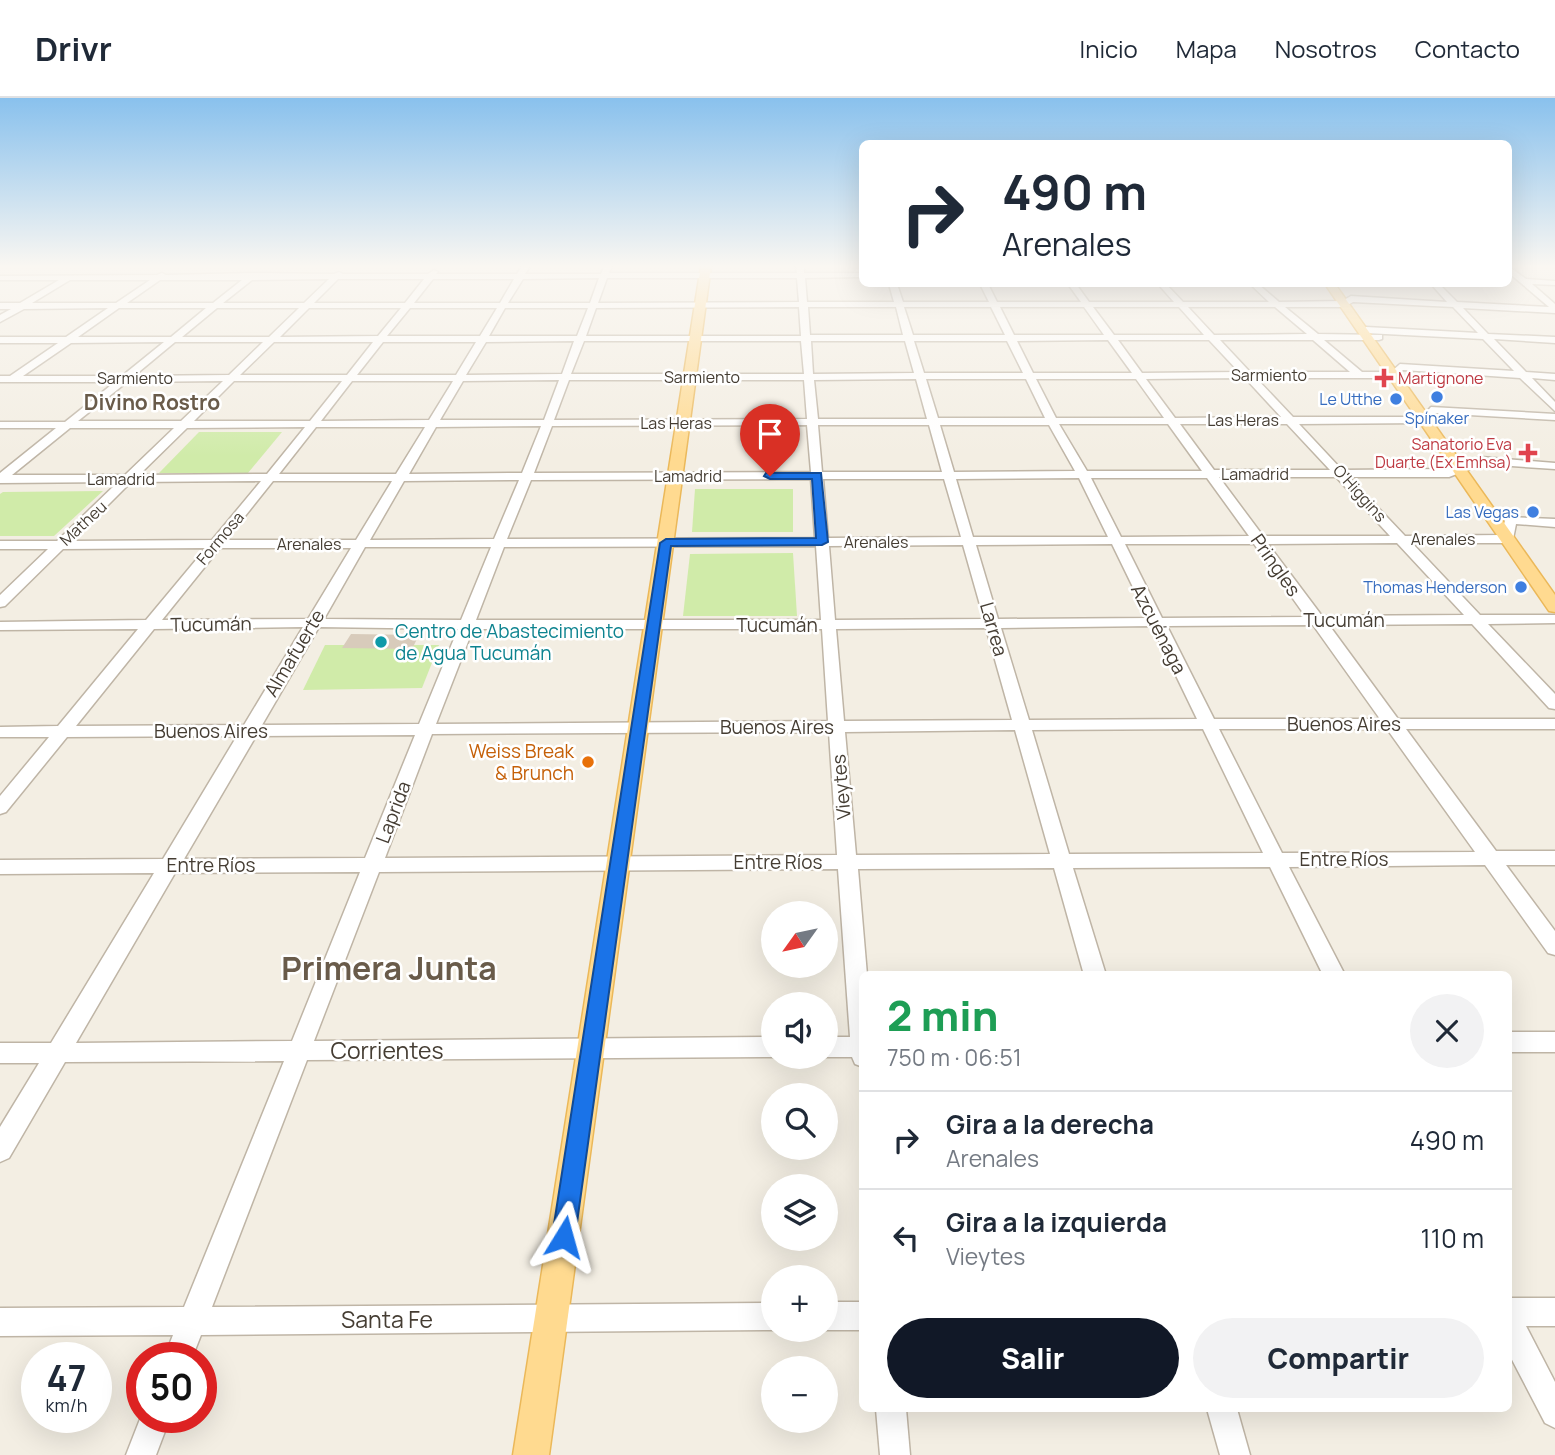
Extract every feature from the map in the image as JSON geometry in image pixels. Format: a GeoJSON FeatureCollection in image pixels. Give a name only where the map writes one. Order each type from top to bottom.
{"type":"FeatureCollection","features":[{"type":"Feature","properties":{"kind":"main road"},"geometry":{"type":"LineString","coordinates":[[531,1455],[697,329]]}},
{"type":"Feature","properties":{"kind":"main road"},"geometry":{"type":"LineString","coordinates":[[1368,329],[1465,467],[1507,539],[1555,607]]}},
{"type":"Feature","properties":{"kind":"main road"},"geometry":{"type":"LineString","coordinates":[[1465,467],[1518,520],[1555,582]]}},
{"type":"Feature","properties":{"kind":"street"},"geometry":{"type":"LineString","coordinates":[[0,386],[83,329]]}},
{"type":"Feature","properties":{"kind":"street"},"geometry":{"type":"LineString","coordinates":[[0,479],[186,329]]}},
{"type":"Feature","properties":{"kind":"street","name":"Matheu"},"geometry":{"type":"LineString","coordinates":[[0,603],[131,479],[183,424],[282,329]]}},
{"type":"Feature","properties":{"kind":"street","name":"Formosa"},"geometry":{"type":"LineString","coordinates":[[0,808],[270,478],[310,424],[388,329]]}},
{"type":"Feature","properties":{"kind":"street","name":"Almafuerte"},"geometry":{"type":"LineString","coordinates":[[0,1150],[487,329]]}},
{"type":"Feature","properties":{"kind":"street","name":"Laprida"},"geometry":{"type":"LineString","coordinates":[[184,1342],[499,543],[528,477],[546,423],[584,329]]}},
{"type":"Feature","properties":{"kind":"street","name":"Vieytes"},"geometry":{"type":"LineString","coordinates":[[804,329],[859,1010]]}},
{"type":"Feature","properties":{"kind":"street","name":"Larrea"},"geometry":{"type":"LineString","coordinates":[[906,329],[1094,971]]}},
{"type":"Feature","properties":{"kind":"street","name":"Azcuénaga"},"geometry":{"type":"LineString","coordinates":[[1006,329],[1052,421],[1083,474],[1332,971]]}},
{"type":"Feature","properties":{"kind":"street","name":"Pringles"},"geometry":{"type":"LineString","coordinates":[[1106,329],[1555,947]]}},
{"type":"Feature","properties":{"kind":"street","name":"O'Higgins"},"geometry":{"type":"LineString","coordinates":[[1206,329],[1555,704]]}},
{"type":"Feature","properties":{"kind":"street"},"geometry":{"type":"LineString","coordinates":[[1306,329],[1359,375]]}},
{"type":"Feature","properties":{"kind":"street"},"geometry":{"type":"LineString","coordinates":[[1479,329],[1555,408]]}},
{"type":"Feature","properties":{"kind":"street"},"geometry":{"type":"LineString","coordinates":[[0,340],[1315,337],[1371,334],[1484,335],[1555,340]]}},
{"type":"Feature","properties":{"kind":"street","name":"Sarmiento"},"geometry":{"type":"LineString","coordinates":[[0,379],[1359,375],[1397,371],[1555,377]]}},
{"type":"Feature","properties":{"kind":"street","name":"Las Heras"},"geometry":{"type":"LineString","coordinates":[[0,425],[1172,421],[1428,415],[1555,417]]}},
{"type":"Feature","properties":{"kind":"street","name":"Lamadrid"},"geometry":{"type":"LineString","coordinates":[[0,479],[1449,473],[1481,460],[1555,466]]}},
{"type":"Feature","properties":{"kind":"street"},"geometry":{"type":"LineString","coordinates":[[1507,539],[1518,520],[1555,523]]}},
{"type":"Feature","properties":{"kind":"street","name":"Arenales"},"geometry":{"type":"LineString","coordinates":[[0,545],[1507,539]]}},
{"type":"Feature","properties":{"kind":"street","name":"Tucumán"},"geometry":{"type":"LineString","coordinates":[[0,626],[313,623],[653,626],[1555,619]]}},
{"type":"Feature","properties":{"kind":"street","name":"Buenos Aires"},"geometry":{"type":"LineString","coordinates":[[0,732],[1555,724]]}},
{"type":"Feature","properties":{"kind":"street","name":"Entre Ríos"},"geometry":{"type":"LineString","coordinates":[[0,867],[1555,858]]}},
{"type":"Feature","properties":{"kind":"street"},"geometry":{"type":"LineString","coordinates":[[1512,1042],[1555,1042]]}},
{"type":"Feature","properties":{"kind":"street","name":"Corrientes"},"geometry":{"type":"LineString","coordinates":[[0,1053],[761,1047]]}},
{"type":"Feature","properties":{"kind":"street"},"geometry":{"type":"LineString","coordinates":[[838,1047],[859,1047]]}},
{"type":"Feature","properties":{"kind":"street"},"geometry":{"type":"LineString","coordinates":[[1512,1312],[1555,1312]]}},
{"type":"Feature","properties":{"kind":"street"},"geometry":{"type":"LineString","coordinates":[[838,1317],[859,1316]]}},
{"type":"Feature","properties":{"kind":"street","name":"Santa Fe"},"geometry":{"type":"LineString","coordinates":[[0,1322],[761,1317]]}},
{"type":"Feature","properties":{"kind":"street"},"geometry":{"type":"LineString","coordinates":[[1512,1329],[1555,1413]]}},
{"type":"Feature","properties":{"kind":"street"},"geometry":{"type":"LineString","coordinates":[[891,1412],[895,1455]]}},
{"type":"Feature","properties":{"kind":"street"},"geometry":{"type":"LineString","coordinates":[[1223,1412],[1236,1455]]}},
{"type":"Feature","properties":{"kind":"street"},"geometry":{"type":"LineString","coordinates":[[141,1455],[149,1433]]}},
{"type":"Feature","properties":{"kind":"green space"},"geometry":{"type":"Polygon","coordinates":[[[199,432],[282,432],[248,473],[159,473],[199,432]]]}},
{"type":"Feature","properties":{"kind":"green space"},"geometry":{"type":"Polygon","coordinates":[[[695,489],[793,489],[793,532],[692,532],[695,489]]]}},
{"type":"Feature","properties":{"kind":"green space"},"geometry":{"type":"Polygon","coordinates":[[[103,491],[54,536],[0,536],[0,494],[3,492],[103,491]]]}},
{"type":"Feature","properties":{"kind":"green space"},"geometry":{"type":"Polygon","coordinates":[[[793,553],[797,616],[683,616],[690,554],[793,553]]]}},
{"type":"Feature","properties":{"kind":"green space"},"geometry":{"type":"Polygon","coordinates":[[[325,645],[439,645],[422,688],[303,690],[325,645]]]}},
{"type":"Feature","properties":{"kind":"building","name":"Centro de Abastecimiento de Agua Tucumán"},"geometry":{"type":"Polygon","coordinates":[[[351,634],[419,635],[412,649],[342,648],[351,634]]]}},
{"type":"Feature","properties":{"kind":"place","name":"Martignone"},"geometry":{"type":"Point","coordinates":[1384,378]}},
{"type":"Feature","properties":{"kind":"place","name":"Spínaker"},"geometry":{"type":"Point","coordinates":[1437,397]}},
{"type":"Feature","properties":{"kind":"place","name":"Le Utthe"},"geometry":{"type":"Point","coordinates":[1396,399]}},
{"type":"Feature","properties":{"kind":"place","name":"Sanatorio Eva Duarte (Ex Emhsa)"},"geometry":{"type":"Point","coordinates":[1528,453]}},
{"type":"Feature","properties":{"kind":"place","name":"Las Vegas"},"geometry":{"type":"Point","coordinates":[1533,512]}},
{"type":"Feature","properties":{"kind":"place","name":"Thomas Henderson"},"geometry":{"type":"Point","coordinates":[1521,587]}},
{"type":"Feature","properties":{"kind":"place","name":"Centro de Abastecimiento de Agua Tucumán"},"geometry":{"type":"Point","coordinates":[381,642]}},
{"type":"Feature","properties":{"kind":"place","name":"Weiss Break & Brunch"},"geometry":{"type":"Point","coordinates":[588,762]}},
{"type":"Feature","properties":{"kind":"district","name":"Divino Rostro"},"geometry":{"type":"Point","coordinates":[152,402]}},
{"type":"Feature","properties":{"kind":"district","name":"Primera Junta"},"geometry":{"type":"Point","coordinates":[389,968]}},
{"type":"Feature","properties":{"kind":"route"},"geometry":{"type":"LineString","coordinates":[[564,1237],[666,543],[822,542],[817,475],[770,476]]}}]}
